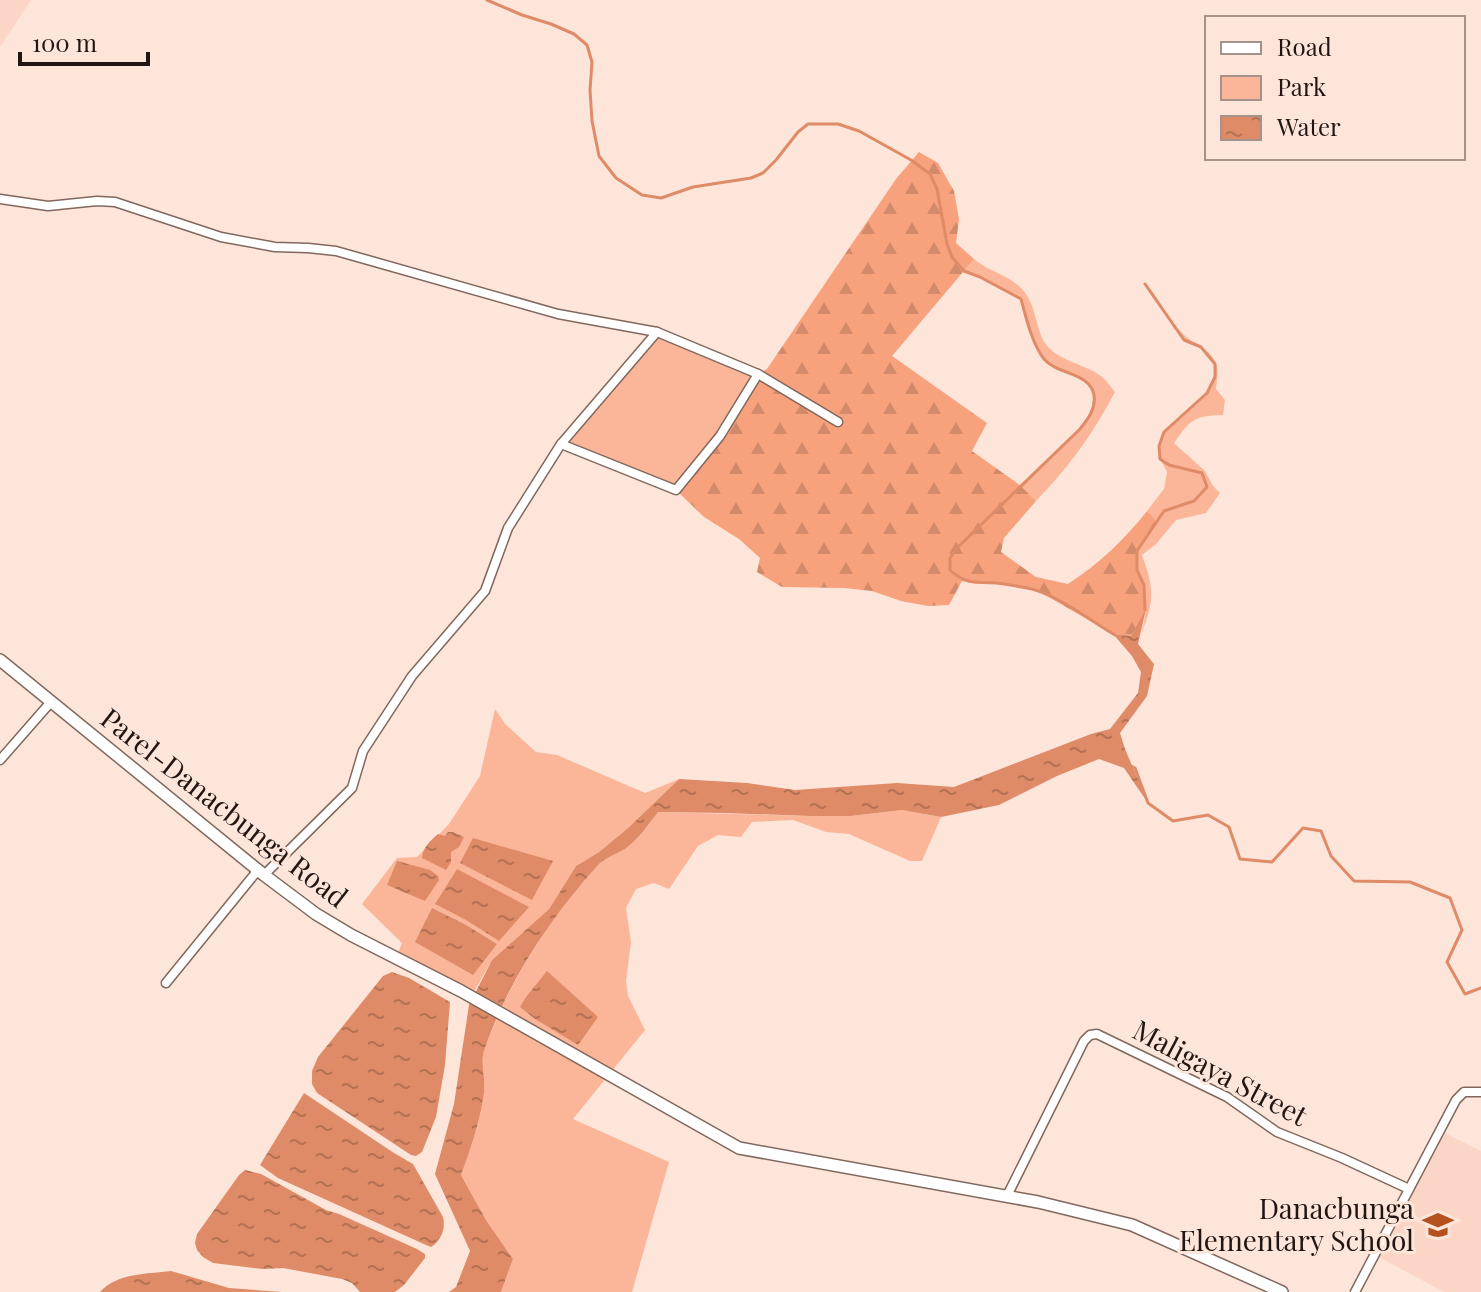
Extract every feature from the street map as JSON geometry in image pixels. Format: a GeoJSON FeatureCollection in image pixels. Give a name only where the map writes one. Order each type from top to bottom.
{"type":"FeatureCollection","features":[{"type":"Feature","properties":{"kind":"main road","name":"Parel-Danacbunga Road"},"geometry":{"type":"LineString","coordinates":[[0,660],[261,873],[316,914],[516,1021],[739,1148],[1007,1196],[1132,1225],[1282,1292]]}},
{"type":"Feature","properties":{"kind":"street"},"geometry":{"type":"LineString","coordinates":[[0,199],[48,206],[115,202],[221,237],[275,247],[336,251],[558,314],[657,332],[758,374],[838,422]]}},
{"type":"Feature","properties":{"kind":"street"},"geometry":{"type":"LineString","coordinates":[[166,983],[261,873],[352,788],[363,751],[412,676],[485,591],[508,528],[561,444],[657,332]]}},
{"type":"Feature","properties":{"kind":"street"},"geometry":{"type":"LineString","coordinates":[[561,444],[676,490],[720,436],[758,374]]}},
{"type":"Feature","properties":{"kind":"street"},"geometry":{"type":"LineString","coordinates":[[0,760],[50,703]]}},
{"type":"Feature","properties":{"kind":"street","name":"Maligaya Street"},"geometry":{"type":"LineString","coordinates":[[1007,1196],[1084,1041],[1090,1035],[1097,1034],[1227,1097],[1277,1132],[1409,1189]]}},
{"type":"Feature","properties":{"kind":"street"},"geometry":{"type":"LineString","coordinates":[[1355,1292],[1460,1095],[1481,1092]]}},
{"type":"Feature","properties":{"kind":"shaded area"},"geometry":{"type":"Polygon","coordinates":[[[0,0],[31,0],[0,47],[0,0]]]}},
{"type":"Feature","properties":{"kind":"shaded area","name":"Danacbunga Elementary School"},"geometry":{"type":"Polygon","coordinates":[[[1445,1133],[1481,1151],[1481,1292],[1444,1292],[1379,1257],[1445,1133]]]}},
{"type":"Feature","properties":{"kind":"green space"},"geometry":{"type":"Polygon","coordinates":[[[919,152],[938,163],[954,191],[959,219],[956,243],[974,259],[892,356],[987,423],[972,451],[1021,486],[1036,501],[1004,538],[1001,552],[1036,577],[1068,584],[1110,551],[1147,511],[1157,522],[1137,553],[1137,567],[1147,601],[1144,615],[1131,636],[1113,634],[1033,588],[962,581],[949,605],[928,606],[872,591],[782,587],[757,572],[760,558],[739,539],[704,517],[676,490],[720,436],[758,374],[767,369],[896,179],[919,152]]]}},
{"type":"Feature","properties":{"kind":"green space"},"geometry":{"type":"Polygon","coordinates":[[[974,259],[1024,291],[1047,346],[1060,356],[1096,373],[1115,392],[1080,450],[1036,501],[1021,486],[1085,423],[1092,412],[1095,397],[1085,382],[1043,357],[1021,299],[964,271],[974,259]]]}},
{"type":"Feature","properties":{"kind":"green space"},"geometry":{"type":"Polygon","coordinates":[[[1146,284],[1178,329],[1207,351],[1213,358],[1217,369],[1216,389],[1225,400],[1223,415],[1194,420],[1174,443],[1205,471],[1220,493],[1206,513],[1176,520],[1142,555],[1151,595],[1141,635],[1146,597],[1137,566],[1137,554],[1156,522],[1147,511],[1164,489],[1167,472],[1160,459],[1159,446],[1164,432],[1206,393],[1215,377],[1215,364],[1201,347],[1184,340],[1146,284]]]}},
{"type":"Feature","properties":{"kind":"green space"},"geometry":{"type":"Polygon","coordinates":[[[657,332],[758,374],[720,436],[676,490],[561,444],[657,332]]]}},
{"type":"Feature","properties":{"kind":"green space"},"geometry":{"type":"Polygon","coordinates":[[[495,709],[506,725],[536,752],[557,755],[645,793],[679,779],[628,828],[576,866],[549,909],[492,960],[471,997],[396,958],[402,943],[362,904],[397,858],[417,857],[449,824],[480,776],[495,709]]]}},
{"type":"Feature","properties":{"kind":"green space"},"geometry":{"type":"Polygon","coordinates":[[[902,810],[941,817],[922,861],[910,861],[849,834],[826,832],[793,820],[752,822],[741,837],[718,835],[698,846],[669,889],[654,883],[636,889],[626,908],[631,942],[626,981],[628,996],[645,1030],[573,1119],[669,1162],[632,1292],[501,1292],[513,1259],[486,1220],[461,1175],[482,1104],[483,1056],[518,976],[547,929],[581,885],[602,861],[635,841],[658,812],[851,816],[902,810]]]}},
{"type":"Feature","properties":{"kind":"water"},"geometry":{"type":"Polygon","coordinates":[[[1146,609],[1138,644],[1154,664],[1147,696],[1120,733],[1148,803],[1124,768],[1099,759],[999,805],[941,817],[902,810],[851,816],[658,812],[630,845],[599,864],[564,906],[532,952],[505,1000],[484,1051],[482,1104],[461,1175],[486,1220],[513,1259],[501,1292],[449,1292],[456,1287],[470,1251],[435,1174],[454,1104],[469,1005],[492,960],[549,909],[576,866],[628,828],[679,779],[747,783],[795,790],[897,783],[954,787],[1110,729],[1138,693],[1141,672],[1113,634],[1131,636],[1146,609]]]}},
{"type":"Feature","properties":{"kind":"water"},"geometry":{"type":"Polygon","coordinates":[[[448,832],[464,837],[459,847],[451,852],[451,862],[446,870],[422,858],[425,847],[432,839],[438,834],[445,836],[448,832]]]}},
{"type":"Feature","properties":{"kind":"water"},"geometry":{"type":"Polygon","coordinates":[[[473,838],[553,861],[532,900],[460,863],[473,838]]]}},
{"type":"Feature","properties":{"kind":"water"},"geometry":{"type":"Polygon","coordinates":[[[397,861],[430,870],[438,876],[439,880],[425,901],[387,885],[397,861]]]}},
{"type":"Feature","properties":{"kind":"water"},"geometry":{"type":"Polygon","coordinates":[[[457,869],[529,907],[499,941],[435,904],[457,869]]]}},
{"type":"Feature","properties":{"kind":"water"},"geometry":{"type":"Polygon","coordinates":[[[432,908],[497,944],[473,975],[415,942],[432,908]]]}},
{"type":"Feature","properties":{"kind":"water"},"geometry":{"type":"Polygon","coordinates":[[[547,971],[598,1017],[578,1045],[520,1007],[547,971]]]}},
{"type":"Feature","properties":{"kind":"water"},"geometry":{"type":"Polygon","coordinates":[[[392,972],[409,978],[450,1002],[445,1065],[436,1117],[422,1152],[416,1156],[317,1093],[312,1084],[312,1071],[318,1057],[383,976],[392,972]]]}},
{"type":"Feature","properties":{"kind":"water"},"geometry":{"type":"Polygon","coordinates":[[[304,1093],[413,1164],[443,1217],[443,1230],[435,1244],[431,1247],[426,1245],[278,1178],[260,1165],[304,1093]]]}},
{"type":"Feature","properties":{"kind":"water"},"geometry":{"type":"Polygon","coordinates":[[[245,1170],[261,1174],[326,1210],[417,1249],[425,1254],[425,1258],[395,1292],[360,1292],[352,1283],[342,1279],[283,1268],[263,1269],[213,1263],[197,1250],[197,1234],[245,1170]]]}},
{"type":"Feature","properties":{"kind":"water"},"geometry":{"type":"Polygon","coordinates":[[[171,1271],[229,1288],[282,1292],[100,1292],[124,1278],[171,1271]]]}},
{"type":"Feature","properties":{"kind":"waterway"},"geometry":{"type":"LineString","coordinates":[[487,0],[574,34],[587,45],[592,62],[592,121],[599,156],[616,178],[642,195],[661,198],[693,187],[751,178],[763,173],[808,124],[838,124],[859,131],[930,174],[937,189],[952,257],[964,271],[1021,299],[1033,338],[1044,359],[1086,382],[1094,395],[1091,414],[1080,429],[957,548],[950,558],[950,570],[967,581],[1037,591],[1060,601],[1115,635]]}},
{"type":"Feature","properties":{"kind":"waterway"},"geometry":{"type":"LineString","coordinates":[[1145,284],[1184,340],[1201,347],[1215,364],[1215,377],[1207,393],[1164,432],[1159,446],[1160,459],[1169,465],[1202,473],[1207,487],[1194,501],[1164,511],[1137,551],[1137,570],[1144,585],[1145,610]]}},
{"type":"Feature","properties":{"kind":"waterway"},"geometry":{"type":"LineString","coordinates":[[1131,766],[1135,768],[1148,803],[1173,821],[1208,815],[1229,827],[1240,859],[1272,862],[1303,828],[1321,831],[1331,856],[1354,881],[1410,882],[1450,898],[1462,930],[1447,962],[1465,994],[1481,988]]}},
{"type":"Feature","properties":{"kind":"place","name":"Danacbunga Elementary School"},"geometry":{"type":"Point","coordinates":[1438,1225]}}]}
